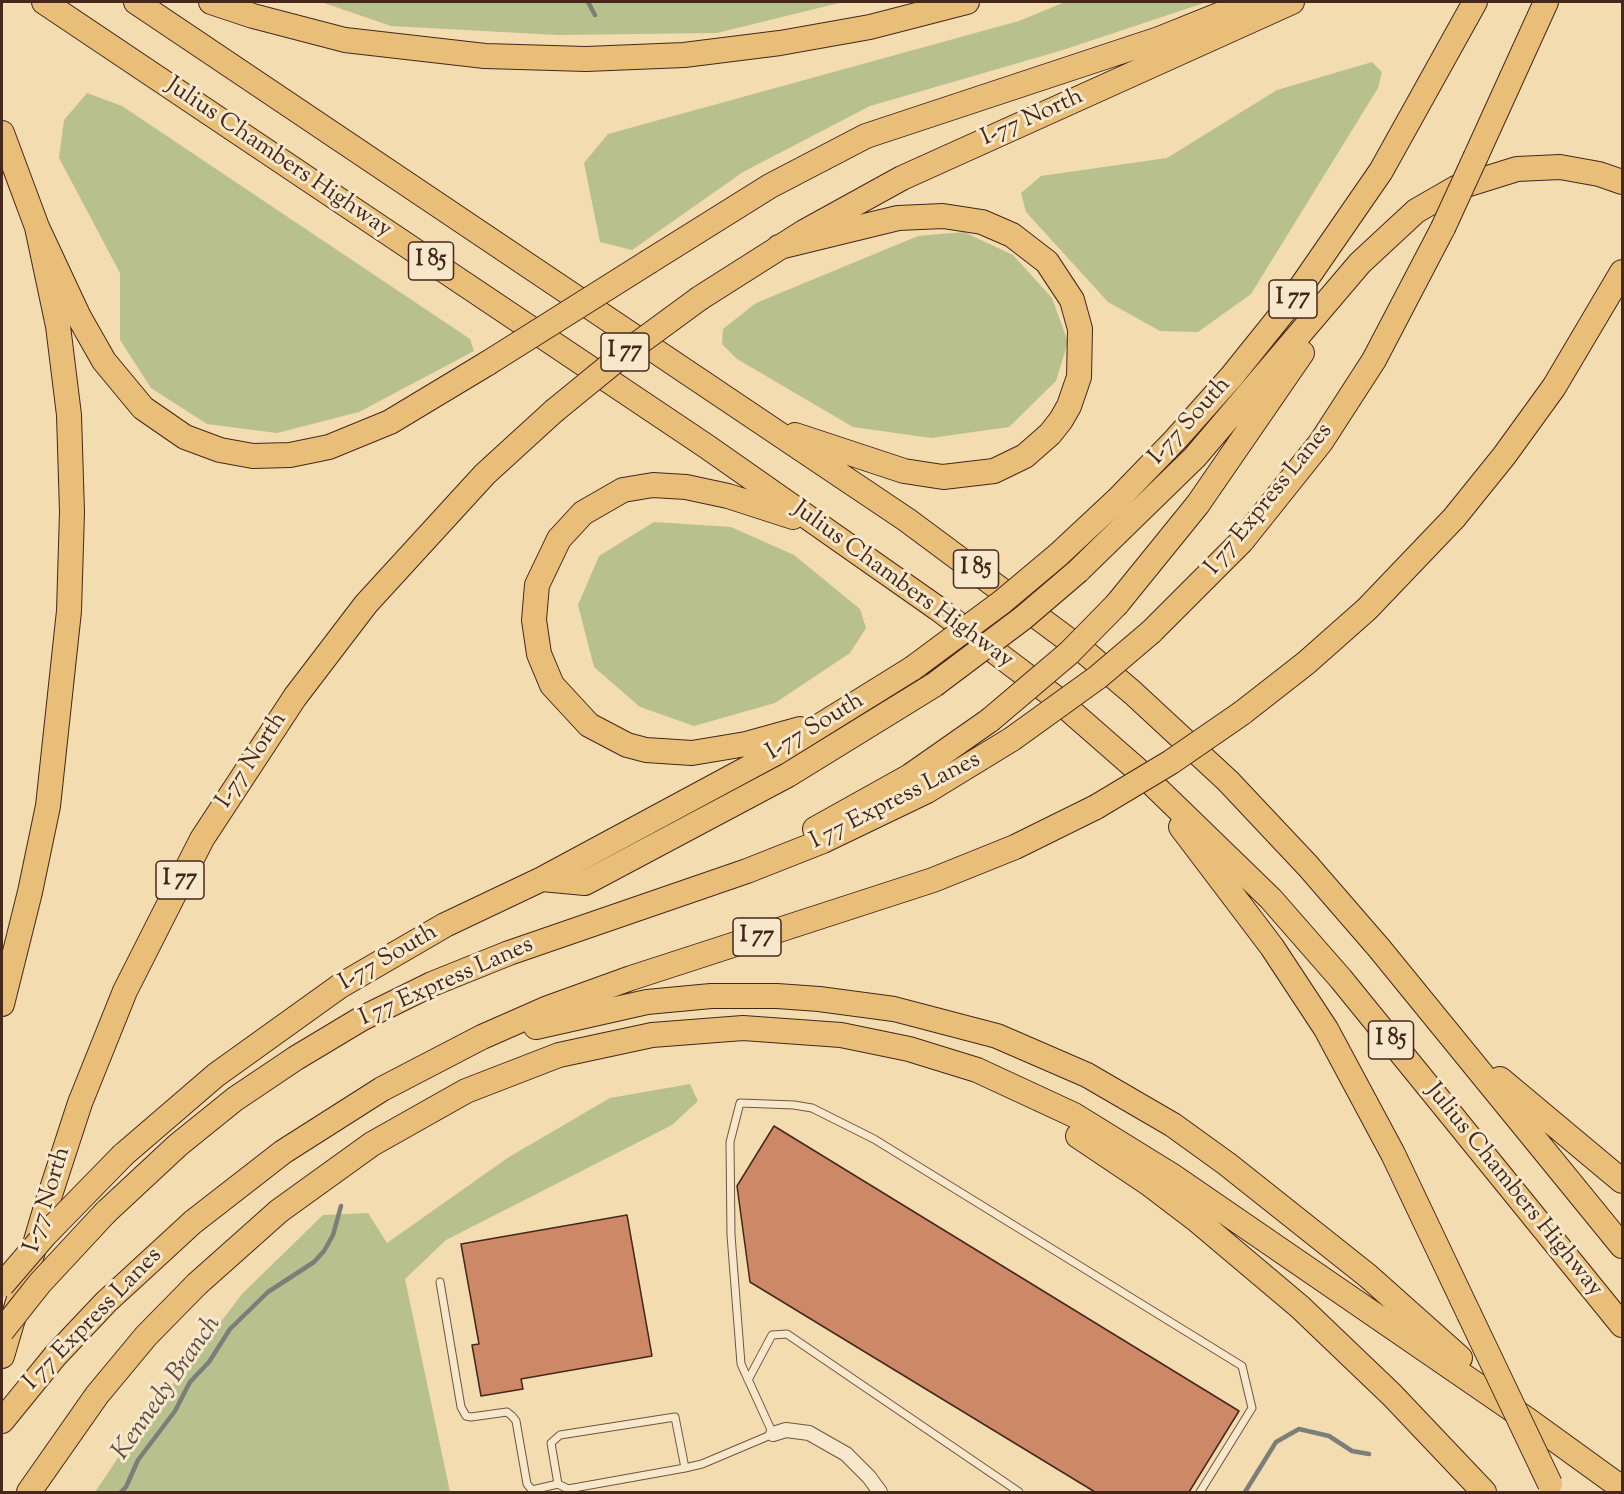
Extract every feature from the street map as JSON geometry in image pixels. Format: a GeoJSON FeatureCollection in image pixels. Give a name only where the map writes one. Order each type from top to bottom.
{"type":"FeatureCollection","features":[{"type":"Feature","properties":{"kind":"highway","name":"Julius Chambers Highway"},"geometry":{"type":"LineString","coordinates":[[44,2],[706,446],[937,608],[1070,710],[1140,772],[1279,907],[1623,1325]]}},
{"type":"Feature","properties":{"kind":"highway","name":"Julius Chambers Highway"},"geometry":{"type":"LineString","coordinates":[[136,2],[968,564],[1133,693],[1228,781],[1346,908],[1623,1246]]}},
{"type":"Feature","properties":{"kind":"highway"},"geometry":{"type":"LineString","coordinates":[[211,2],[299,29],[357,41],[485,56],[586,59],[684,55],[780,43],[870,27],[967,2]]}},
{"type":"Feature","properties":{"kind":"highway"},"geometry":{"type":"LineString","coordinates":[[2,133],[37,227],[79,317],[117,380],[156,420],[185,437],[220,450],[253,456],[290,455],[349,441],[412,410],[770,186],[866,136],[1159,39],[1251,2]]}},
{"type":"Feature","properties":{"kind":"highway","name":"I-77 North"},"geometry":{"type":"LineString","coordinates":[[2,1356],[80,1103],[126,991],[202,839],[263,743],[366,604],[478,482],[554,411],[625,353],[700,298],[779,247],[902,178],[1292,2]]}},
{"type":"Feature","properties":{"kind":"highway","name":"I-77 South"},"geometry":{"type":"LineString","coordinates":[[2,1285],[45,1235],[123,1155],[216,1075],[316,1002],[445,926],[542,879],[834,719],[913,668],[1002,602],[1058,555],[1118,499],[1183,431],[1232,376],[1292,301],[1387,162],[1475,2]]}},
{"type":"Feature","properties":{"kind":"highway","name":"I 77 Express Lanes"},"geometry":{"type":"LineString","coordinates":[[2,1331],[47,1276],[106,1212],[178,1145],[235,1099],[296,1058],[361,1019],[468,969],[786,857],[869,820],[927,791],[1012,739],[1089,684],[1151,632],[1242,541],[1321,442],[1380,351],[1443,228],[1546,2]]}},
{"type":"Feature","properties":{"kind":"highway"},"geometry":{"type":"LineString","coordinates":[[542,879],[585,883],[714,817],[828,753],[934,685],[1023,618],[1078,571],[1195,457],[1360,263],[1416,211],[1456,188],[1517,169],[1560,167],[1599,174],[1623,182]]}},
{"type":"Feature","properties":{"kind":"highway"},"geometry":{"type":"LineString","coordinates":[[762,423],[904,471],[942,477],[979,475],[994,471],[1025,456],[1050,434],[1072,398],[1082,362],[1080,329],[1065,286],[1036,251],[998,228],[964,218],[921,216],[875,222],[779,247]]}},
{"type":"Feature","properties":{"kind":"highway"},"geometry":{"type":"LineString","coordinates":[[2,1004],[30,892],[48,806],[64,674],[70,599],[72,512],[68,404],[58,326],[37,227]]}},
{"type":"Feature","properties":{"kind":"highway"},"geometry":{"type":"LineString","coordinates":[[704,886],[884,792],[990,720],[1069,653],[1117,604],[1160,555],[1278,390],[1360,263]]}},
{"type":"Feature","properties":{"kind":"highway","name":"I 77 Express Lanes"},"geometry":{"type":"LineString","coordinates":[[2,1421],[55,1356],[135,1273],[221,1199],[316,1130],[418,1069],[508,1025],[591,992],[861,905],[974,864],[1096,807],[1171,762],[1242,713],[1306,663],[1367,609],[1454,518],[1504,456],[1554,387],[1623,272]]}},
{"type":"Feature","properties":{"kind":"highway"},"geometry":{"type":"LineString","coordinates":[[815,524],[728,496],[686,487],[653,485],[623,490],[584,513],[559,539],[550,553],[537,585],[536,637],[545,670],[563,699],[589,726],[627,745],[668,753],[701,752],[746,744],[834,719]]}},
{"type":"Feature","properties":{"kind":"highway"},"geometry":{"type":"LineString","coordinates":[[1140,772],[1272,947],[1326,1029],[1388,1145],[1552,1488]]}},
{"type":"Feature","properties":{"kind":"highway"},"geometry":{"type":"LineString","coordinates":[[418,1069],[550,1023],[615,1008],[678,999],[742,996],[819,999],[894,1009],[962,1025],[1059,1061],[1117,1090],[1173,1125],[1227,1164],[1368,1276],[1532,1423]]}},
{"type":"Feature","properties":{"kind":"highway"},"geometry":{"type":"LineString","coordinates":[[29,1492],[75,1424],[120,1367],[170,1311],[223,1259],[279,1211],[372,1144],[466,1091],[527,1066],[591,1047],[652,1035],[712,1029],[776,1029],[842,1035],[943,1059],[1040,1097],[1139,1154],[1532,1423],[1623,1488]]}},
{"type":"Feature","properties":{"kind":"highway"},"geometry":{"type":"LineString","coordinates":[[1456,1042],[1623,1181]]}},
{"type":"Feature","properties":{"kind":"highway"},"geometry":{"type":"LineString","coordinates":[[943,1059],[1098,1148],[1198,1221],[1346,1349],[1484,1492]]}},
{"type":"Feature","properties":{"kind":"street"},"geometry":{"type":"LineString","coordinates":[[773,1434],[786,1430],[809,1432],[858,1464],[880,1492]]}},
{"type":"Feature","properties":{"kind":"lane"},"geometry":{"type":"LineString","coordinates":[[440,1282],[460,1407],[466,1416],[471,1418],[507,1412],[512,1416],[516,1421],[527,1484],[532,1490],[558,1484],[568,1490],[685,1468],[702,1464],[773,1434],[741,1364],[732,1247],[730,1142],[740,1103],[812,1108],[874,1139],[1242,1366],[1252,1408],[1200,1492]]}},
{"type":"Feature","properties":{"kind":"lane"},"geometry":{"type":"LineString","coordinates":[[748,1380],[772,1335],[787,1334],[1019,1492]]}},
{"type":"Feature","properties":{"kind":"lane"},"geometry":{"type":"LineString","coordinates":[[558,1484],[551,1443],[560,1434],[675,1417],[685,1468]]}},
{"type":"Feature","properties":{"kind":"green space"},"geometry":{"type":"Polygon","coordinates":[[[321,2],[843,2],[717,33],[557,35],[391,26],[321,2]]]}},
{"type":"Feature","properties":{"kind":"green space"},"geometry":{"type":"Polygon","coordinates":[[[1065,2],[1207,2],[1063,50],[870,106],[743,172],[632,250],[600,242],[584,163],[608,134],[1019,21],[1065,2]]]}},
{"type":"Feature","properties":{"kind":"green space"},"geometry":{"type":"Polygon","coordinates":[[[1372,62],[1382,72],[1378,88],[1251,294],[1198,332],[1160,331],[1108,302],[1026,212],[1021,193],[1041,176],[1167,158],[1277,90],[1372,62]]]}},
{"type":"Feature","properties":{"kind":"green space"},"geometry":{"type":"Polygon","coordinates":[[[87,93],[122,106],[470,339],[474,351],[359,412],[277,433],[207,424],[151,388],[120,340],[120,273],[59,158],[64,120],[87,93]]]}},
{"type":"Feature","properties":{"kind":"green space"},"geometry":{"type":"Polygon","coordinates":[[[964,232],[1013,255],[1052,298],[1068,342],[1056,381],[1009,427],[931,438],[853,427],[737,359],[722,344],[723,329],[756,303],[918,236],[964,232]]]}},
{"type":"Feature","properties":{"kind":"green space"},"geometry":{"type":"Polygon","coordinates":[[[654,522],[731,527],[794,555],[860,609],[866,628],[850,653],[775,703],[694,726],[640,707],[594,667],[578,605],[599,556],[654,522]]]}},
{"type":"Feature","properties":{"kind":"green space"},"geometry":{"type":"Polygon","coordinates":[[[690,1084],[698,1101],[672,1125],[446,1240],[405,1279],[450,1492],[95,1492],[132,1437],[243,1293],[323,1215],[368,1213],[387,1243],[509,1157],[610,1098],[690,1084]]]}},
{"type":"Feature","properties":{"kind":"building"},"geometry":{"type":"Polygon","coordinates":[[[774,1126],[1239,1411],[1189,1492],[1095,1492],[750,1282],[737,1186],[774,1126]]]}},
{"type":"Feature","properties":{"kind":"building"},"geometry":{"type":"Polygon","coordinates":[[[627,1215],[652,1356],[521,1379],[523,1389],[481,1396],[472,1345],[479,1344],[461,1244],[627,1215]]]}},
{"type":"Feature","properties":{"kind":"waterway","name":"Kennedy Branch"},"geometry":{"type":"LineString","coordinates":[[588,2],[595,15]]}},
{"type":"Feature","properties":{"kind":"waterway","name":"Kennedy Branch"},"geometry":{"type":"LineString","coordinates":[[121,1492],[126,1487],[138,1460],[175,1411],[190,1382],[209,1362],[230,1329],[268,1292],[314,1262],[324,1251],[333,1235],[341,1206]]}},
{"type":"Feature","properties":{"kind":"waterway"},"geometry":{"type":"LineString","coordinates":[[1245,1492],[1276,1442],[1299,1429],[1329,1436],[1352,1451],[1369,1454]]}}]}
